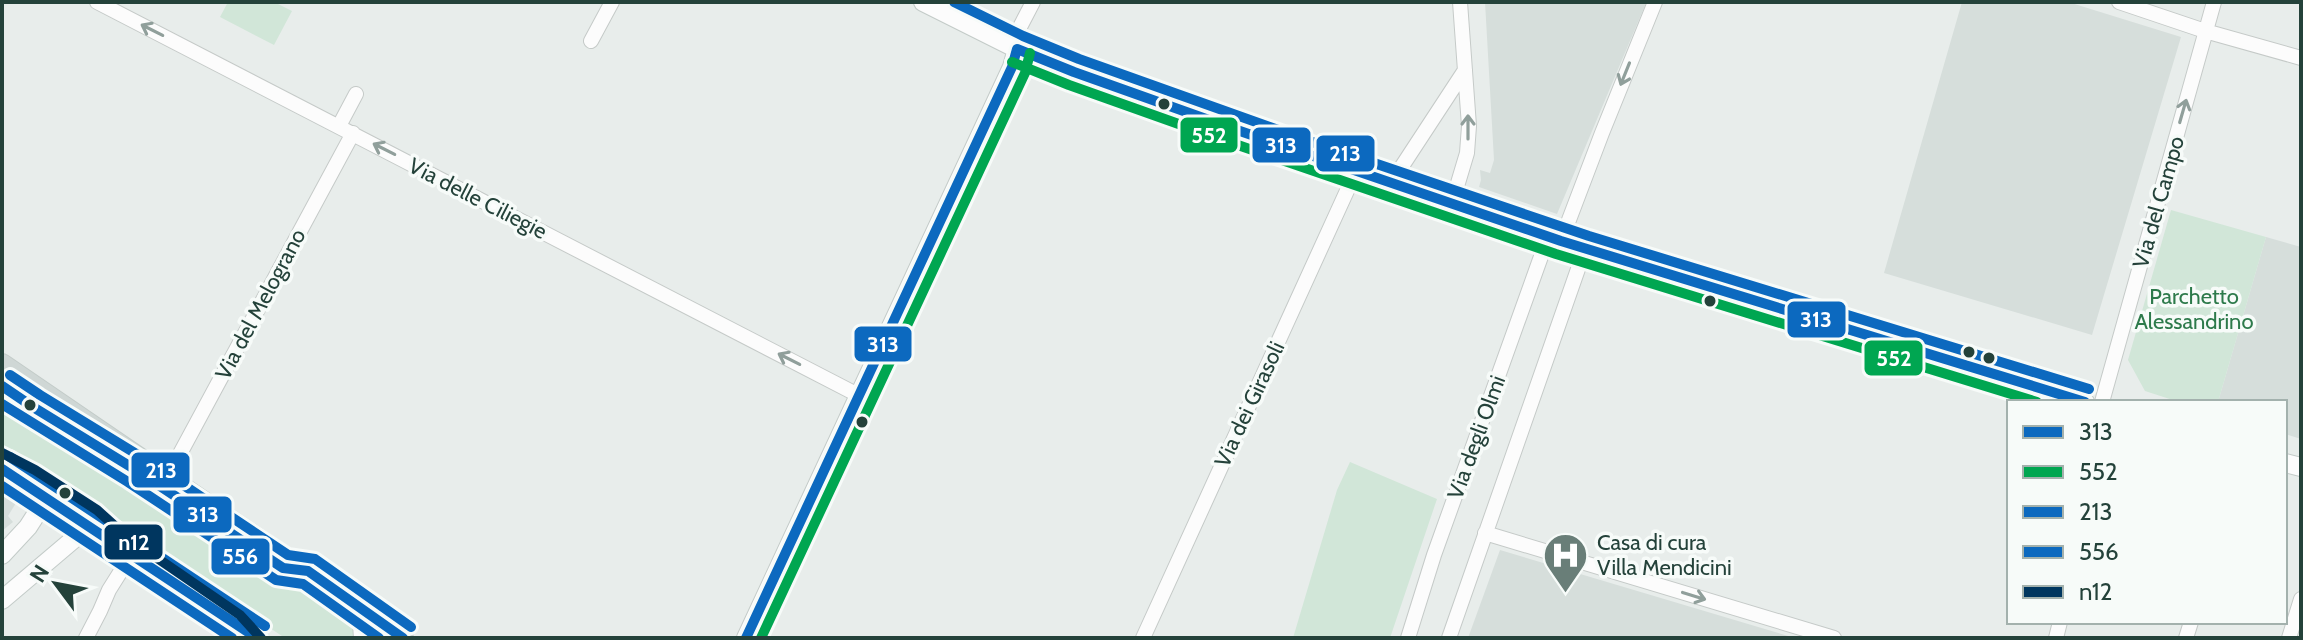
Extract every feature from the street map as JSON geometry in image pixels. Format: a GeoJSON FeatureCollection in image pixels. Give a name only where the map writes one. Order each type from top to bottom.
{"type":"FeatureCollection","features":[{"type":"Feature","properties":{"kind":"main road"},"geometry":{"type":"LineString","coordinates":[[2,364],[403,638]]}},
{"type":"Feature","properties":{"kind":"main road"},"geometry":{"type":"LineString","coordinates":[[2,469],[248,636]]}},
{"type":"Feature","properties":{"kind":"street","name":"Via delle Ciliegie"},"geometry":{"type":"LineString","coordinates":[[97,2],[858,395]]}},
{"type":"Feature","properties":{"kind":"street"},"geometry":{"type":"LineString","coordinates":[[591,41],[612,2]]}},
{"type":"Feature","properties":{"kind":"street"},"geometry":{"type":"LineString","coordinates":[[923,2],[1017,49],[1356,171],[1585,249],[2078,400]]}},
{"type":"Feature","properties":{"kind":"street"},"geometry":{"type":"LineString","coordinates":[[746,638],[1012,67],[1020,27],[1033,2]]}},
{"type":"Feature","properties":{"kind":"street"},"geometry":{"type":"LineString","coordinates":[[1452,203],[1467,153],[1469,126],[1460,2]]}},
{"type":"Feature","properties":{"kind":"street","name":"Via degli Olmi"},"geometry":{"type":"LineString","coordinates":[[1408,638],[1453,501],[1555,239],[1655,2]]}},
{"type":"Feature","properties":{"kind":"street"},"geometry":{"type":"LineString","coordinates":[[2119,2],[2205,31],[2301,58]]}},
{"type":"Feature","properties":{"kind":"street","name":"Via del Campo"},"geometry":{"type":"LineString","coordinates":[[2103,400],[2214,2]]}},
{"type":"Feature","properties":{"kind":"street"},"geometry":{"type":"LineString","coordinates":[[1391,183],[1465,69]]}},
{"type":"Feature","properties":{"kind":"street","name":"Via del Melograno"},"geometry":{"type":"LineString","coordinates":[[168,476],[346,129],[356,94]]}},
{"type":"Feature","properties":{"kind":"street","name":"Via dei Girasoli"},"geometry":{"type":"LineString","coordinates":[[1143,638],[1356,171]]}},
{"type":"Feature","properties":{"kind":"street","name":"Via degli Olmi"},"geometry":{"type":"LineString","coordinates":[[1449,638],[1585,249]]}},
{"type":"Feature","properties":{"kind":"street"},"geometry":{"type":"LineString","coordinates":[[2,555],[35,519],[46,499]]}},
{"type":"Feature","properties":{"kind":"street"},"geometry":{"type":"LineString","coordinates":[[2,600],[88,527]]}},
{"type":"Feature","properties":{"kind":"street"},"geometry":{"type":"LineString","coordinates":[[1485,533],[1834,638]]}},
{"type":"Feature","properties":{"kind":"street"},"geometry":{"type":"LineString","coordinates":[[86,638],[109,590],[131,555]]}},
{"type":"Feature","properties":{"kind":"street"},"geometry":{"type":"LineString","coordinates":[[2289,638],[2301,599]]}},
{"type":"Feature","properties":{"kind":"street"},"geometry":{"type":"LineString","coordinates":[[361,609],[363,638]]}},
{"type":"Feature","properties":{"kind":"shaded area"},"geometry":{"type":"Polygon","coordinates":[[[1485,2],[1646,3],[1557,214],[1479,187],[1480,170],[1490,173],[1494,160],[1485,2]]]}},
{"type":"Feature","properties":{"kind":"shaded area"},"geometry":{"type":"Polygon","coordinates":[[[1962,2],[2068,2],[2181,37],[2092,335],[1884,273],[1962,2]]]}},
{"type":"Feature","properties":{"kind":"shaded area"},"geometry":{"type":"Polygon","coordinates":[[[2266,237],[2301,247],[2301,439],[2287,435],[2287,400],[2219,400],[2266,237]]]}},
{"type":"Feature","properties":{"kind":"shaded area"},"geometry":{"type":"Polygon","coordinates":[[[2,493],[16,503],[8,516],[13,522],[2,531],[2,493]]]}},
{"type":"Feature","properties":{"kind":"shaded area","name":"Casa di cura Villa Mendicini"},"geometry":{"type":"Polygon","coordinates":[[[1500,550],[1795,638],[1468,638],[1500,550]]]}},
{"type":"Feature","properties":{"kind":"green space"},"geometry":{"type":"Polygon","coordinates":[[[228,2],[274,2],[292,11],[274,45],[220,17],[228,2]]]}},
{"type":"Feature","properties":{"kind":"green space","name":"Parchetto Alessandrino"},"geometry":{"type":"Polygon","coordinates":[[[2171,210],[2266,237],[2219,400],[2173,400],[2145,391],[2128,360],[2171,210]]]}},
{"type":"Feature","properties":{"kind":"green space"},"geometry":{"type":"Polygon","coordinates":[[[2,390],[343,616],[354,630],[355,638],[285,638],[136,539],[90,499],[2,445],[2,390]]]}},
{"type":"Feature","properties":{"kind":"green space"},"geometry":{"type":"Polygon","coordinates":[[[1350,462],[1437,499],[1390,638],[1293,638],[1337,490],[1350,462]]]}},
{"type":"Feature","properties":{"kind":"transit line","name":"213"},"geometry":{"type":"LineString","coordinates":[[954,2],[1079,59],[1315,143],[1589,236],[2089,389]]}},
{"type":"Feature","properties":{"kind":"transit line","name":"313"},"geometry":{"type":"LineString","coordinates":[[1017,49],[1237,130],[1561,241],[2078,400]]}},
{"type":"Feature","properties":{"kind":"transit line","name":"313"},"geometry":{"type":"LineString","coordinates":[[746,638],[1012,67],[1017,49]]}},
{"type":"Feature","properties":{"kind":"transit line","name":"552"},"geometry":{"type":"LineString","coordinates":[[761,638],[1025,73],[1030,53]]}},
{"type":"Feature","properties":{"kind":"transit line","name":"552"},"geometry":{"type":"LineString","coordinates":[[1012,62],[1232,143],[1556,254],[2030,400]]}},
{"type":"Feature","properties":{"kind":"transit line","name":"213"},"geometry":{"type":"LineString","coordinates":[[10,375],[143,458],[288,555],[315,559],[411,627]]}},
{"type":"Feature","properties":{"kind":"transit line","name":"313"},"geometry":{"type":"LineString","coordinates":[[2,386],[283,568],[308,571],[403,638]]}},
{"type":"Feature","properties":{"kind":"transit line","name":"556"},"geometry":{"type":"LineString","coordinates":[[2,404],[128,482],[276,580],[303,584],[379,638]]}},
{"type":"Feature","properties":{"kind":"transit line","name":"n12"},"geometry":{"type":"LineString","coordinates":[[2,453],[35,470],[97,510],[128,538],[240,615],[261,638]]}},
{"type":"Feature","properties":{"kind":"transit line","name":"213"},"geometry":{"type":"LineString","coordinates":[[10,457],[265,626]]}},
{"type":"Feature","properties":{"kind":"transit line","name":"313"},"geometry":{"type":"LineString","coordinates":[[2,469],[257,638]]}},
{"type":"Feature","properties":{"kind":"transit line","name":"556"},"geometry":{"type":"LineString","coordinates":[[2,486],[232,638]]}},
{"type":"Feature","properties":{"kind":"place","name":"Casa di cura Villa Mendicini"},"geometry":{"type":"Point","coordinates":[1566,594]}}]}
